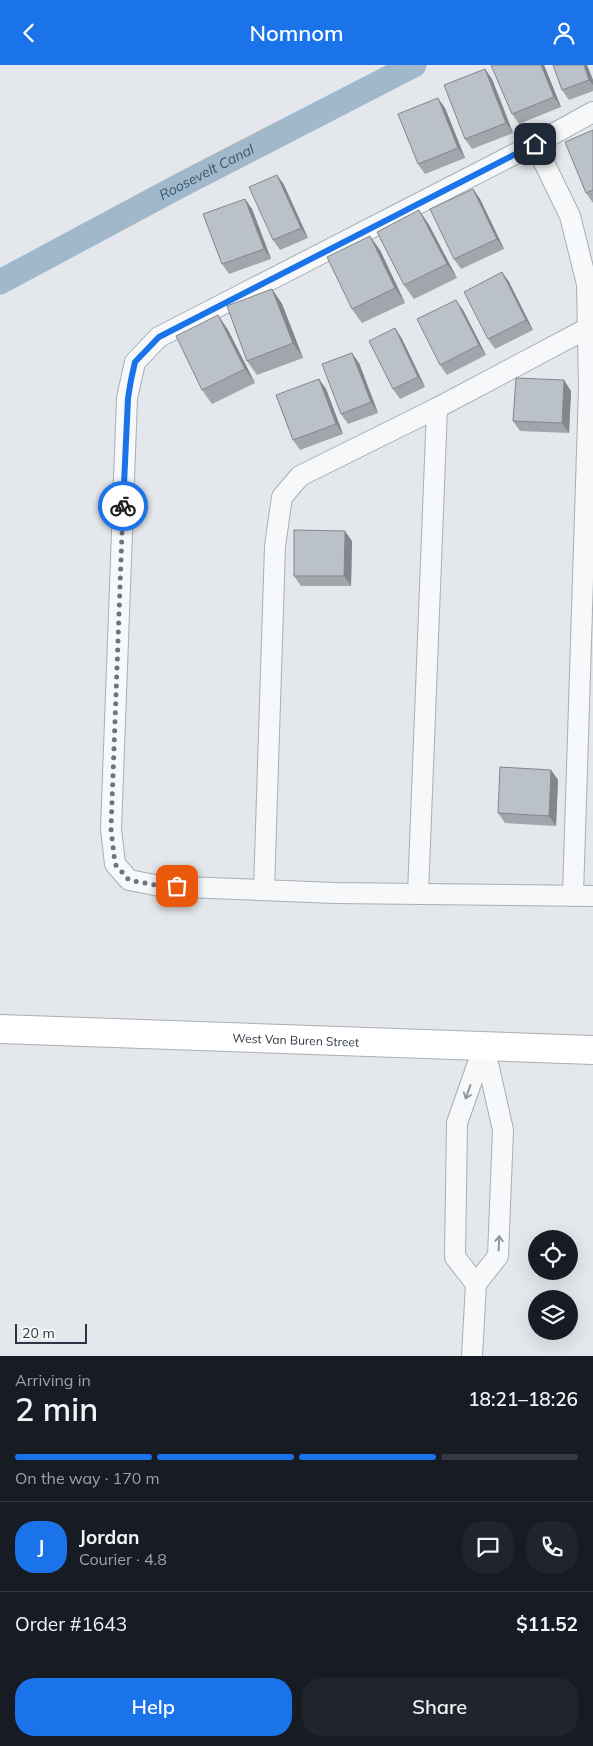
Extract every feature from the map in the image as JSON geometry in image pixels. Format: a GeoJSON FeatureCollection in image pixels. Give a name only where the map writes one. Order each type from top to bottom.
{"type":"FeatureCollection","features":[{"type":"Feature","properties":{"kind":"main road","name":"West Van Buren Street"},"geometry":{"type":"LineString","coordinates":[[0,1029],[593,1050]]}},
{"type":"Feature","properties":{"kind":"street"},"geometry":{"type":"LineString","coordinates":[[593,112],[535,144],[159,337],[135,362],[128,398],[111,829],[115,864],[129,880],[160,886],[418,894],[593,896]]}},
{"type":"Feature","properties":{"kind":"street"},"geometry":{"type":"LineString","coordinates":[[535,144],[570,216],[587,284],[588,398],[573,895]]}},
{"type":"Feature","properties":{"kind":"street"},"geometry":{"type":"LineString","coordinates":[[264,890],[275,546],[282,497],[300,476],[436,409],[588,328]]}},
{"type":"Feature","properties":{"kind":"street"},"geometry":{"type":"LineString","coordinates":[[418,894],[436,409]]}},
{"type":"Feature","properties":{"kind":"street"},"geometry":{"type":"LineString","coordinates":[[476,1284],[455,1257],[457,1123],[484,1046]]}},
{"type":"Feature","properties":{"kind":"street"},"geometry":{"type":"LineString","coordinates":[[472,1356],[476,1284],[498,1256],[503,1130],[484,1046]]}},
{"type":"Feature","properties":{"kind":"building"},"geometry":{"type":"Polygon","coordinates":[[[491,65],[541,65],[554,97],[512,114],[491,65]]]}},
{"type":"Feature","properties":{"kind":"building"},"geometry":{"type":"Polygon","coordinates":[[[553,65],[584,65],[589,80],[562,90],[553,65]]]}},
{"type":"Feature","properties":{"kind":"building"},"geometry":{"type":"Polygon","coordinates":[[[485,69],[506,123],[465,139],[444,85],[485,69]]]}},
{"type":"Feature","properties":{"kind":"building"},"geometry":{"type":"Polygon","coordinates":[[[438,98],[458,148],[418,164],[398,114],[438,98]]]}},
{"type":"Feature","properties":{"kind":"building"},"geometry":{"type":"Polygon","coordinates":[[[593,130],[593,190],[586,193],[565,142],[593,130]]]}},
{"type":"Feature","properties":{"kind":"building"},"geometry":{"type":"Polygon","coordinates":[[[277,175],[301,228],[273,240],[249,187],[277,175]]]}},
{"type":"Feature","properties":{"kind":"building"},"geometry":{"type":"Polygon","coordinates":[[[473,189],[497,239],[454,259],[430,209],[473,189]]]}},
{"type":"Feature","properties":{"kind":"building"},"geometry":{"type":"Polygon","coordinates":[[[245,199],[264,249],[222,264],[203,214],[245,199]]]}},
{"type":"Feature","properties":{"kind":"building"},"geometry":{"type":"Polygon","coordinates":[[[419,210],[447,264],[404,285],[377,232],[419,210]]]}},
{"type":"Feature","properties":{"kind":"building"},"geometry":{"type":"Polygon","coordinates":[[[370,236],[395,288],[352,309],[327,257],[370,236]]]}},
{"type":"Feature","properties":{"kind":"building"},"geometry":{"type":"Polygon","coordinates":[[[502,272],[526,320],[488,339],[464,292],[502,272]]]}},
{"type":"Feature","properties":{"kind":"building"},"geometry":{"type":"Polygon","coordinates":[[[272,289],[293,343],[247,361],[227,306],[272,289]]]}},
{"type":"Feature","properties":{"kind":"building"},"geometry":{"type":"Polygon","coordinates":[[[456,300],[479,345],[440,365],[417,319],[456,300]]]}},
{"type":"Feature","properties":{"kind":"building"},"geometry":{"type":"Polygon","coordinates":[[[218,315],[245,369],[202,390],[176,336],[218,315]]]}},
{"type":"Feature","properties":{"kind":"building"},"geometry":{"type":"Polygon","coordinates":[[[395,328],[418,377],[393,389],[369,341],[395,328]]]}},
{"type":"Feature","properties":{"kind":"building"},"geometry":{"type":"Polygon","coordinates":[[[352,353],[371,402],[341,414],[322,364],[352,353]]]}},
{"type":"Feature","properties":{"kind":"building"},"geometry":{"type":"Polygon","coordinates":[[[516,378],[564,380],[562,423],[513,421],[516,378]]]}},
{"type":"Feature","properties":{"kind":"building"},"geometry":{"type":"Polygon","coordinates":[[[319,379],[336,424],[293,440],[276,395],[319,379]]]}},
{"type":"Feature","properties":{"kind":"building"},"geometry":{"type":"Polygon","coordinates":[[[294,530],[345,531],[344,576],[294,576],[294,530]]]}},
{"type":"Feature","properties":{"kind":"building"},"geometry":{"type":"Polygon","coordinates":[[[500,767],[551,770],[549,816],[498,813],[500,767]]]}},
{"type":"Feature","properties":{"kind":"waterway","name":"Roosevelt Canal"},"geometry":{"type":"LineString","coordinates":[[0,282],[181,185],[414,65]]}},
{"type":"Feature","properties":{"kind":"way so far"},"geometry":{"type":"LineString","coordinates":[[123,506],[111,829],[115,864],[129,880],[160,886],[177,886]]}},
{"type":"Feature","properties":{"kind":"route"},"geometry":{"type":"LineString","coordinates":[[123,506],[128,398],[131,380],[135,362],[159,337],[535,144]]}}]}
